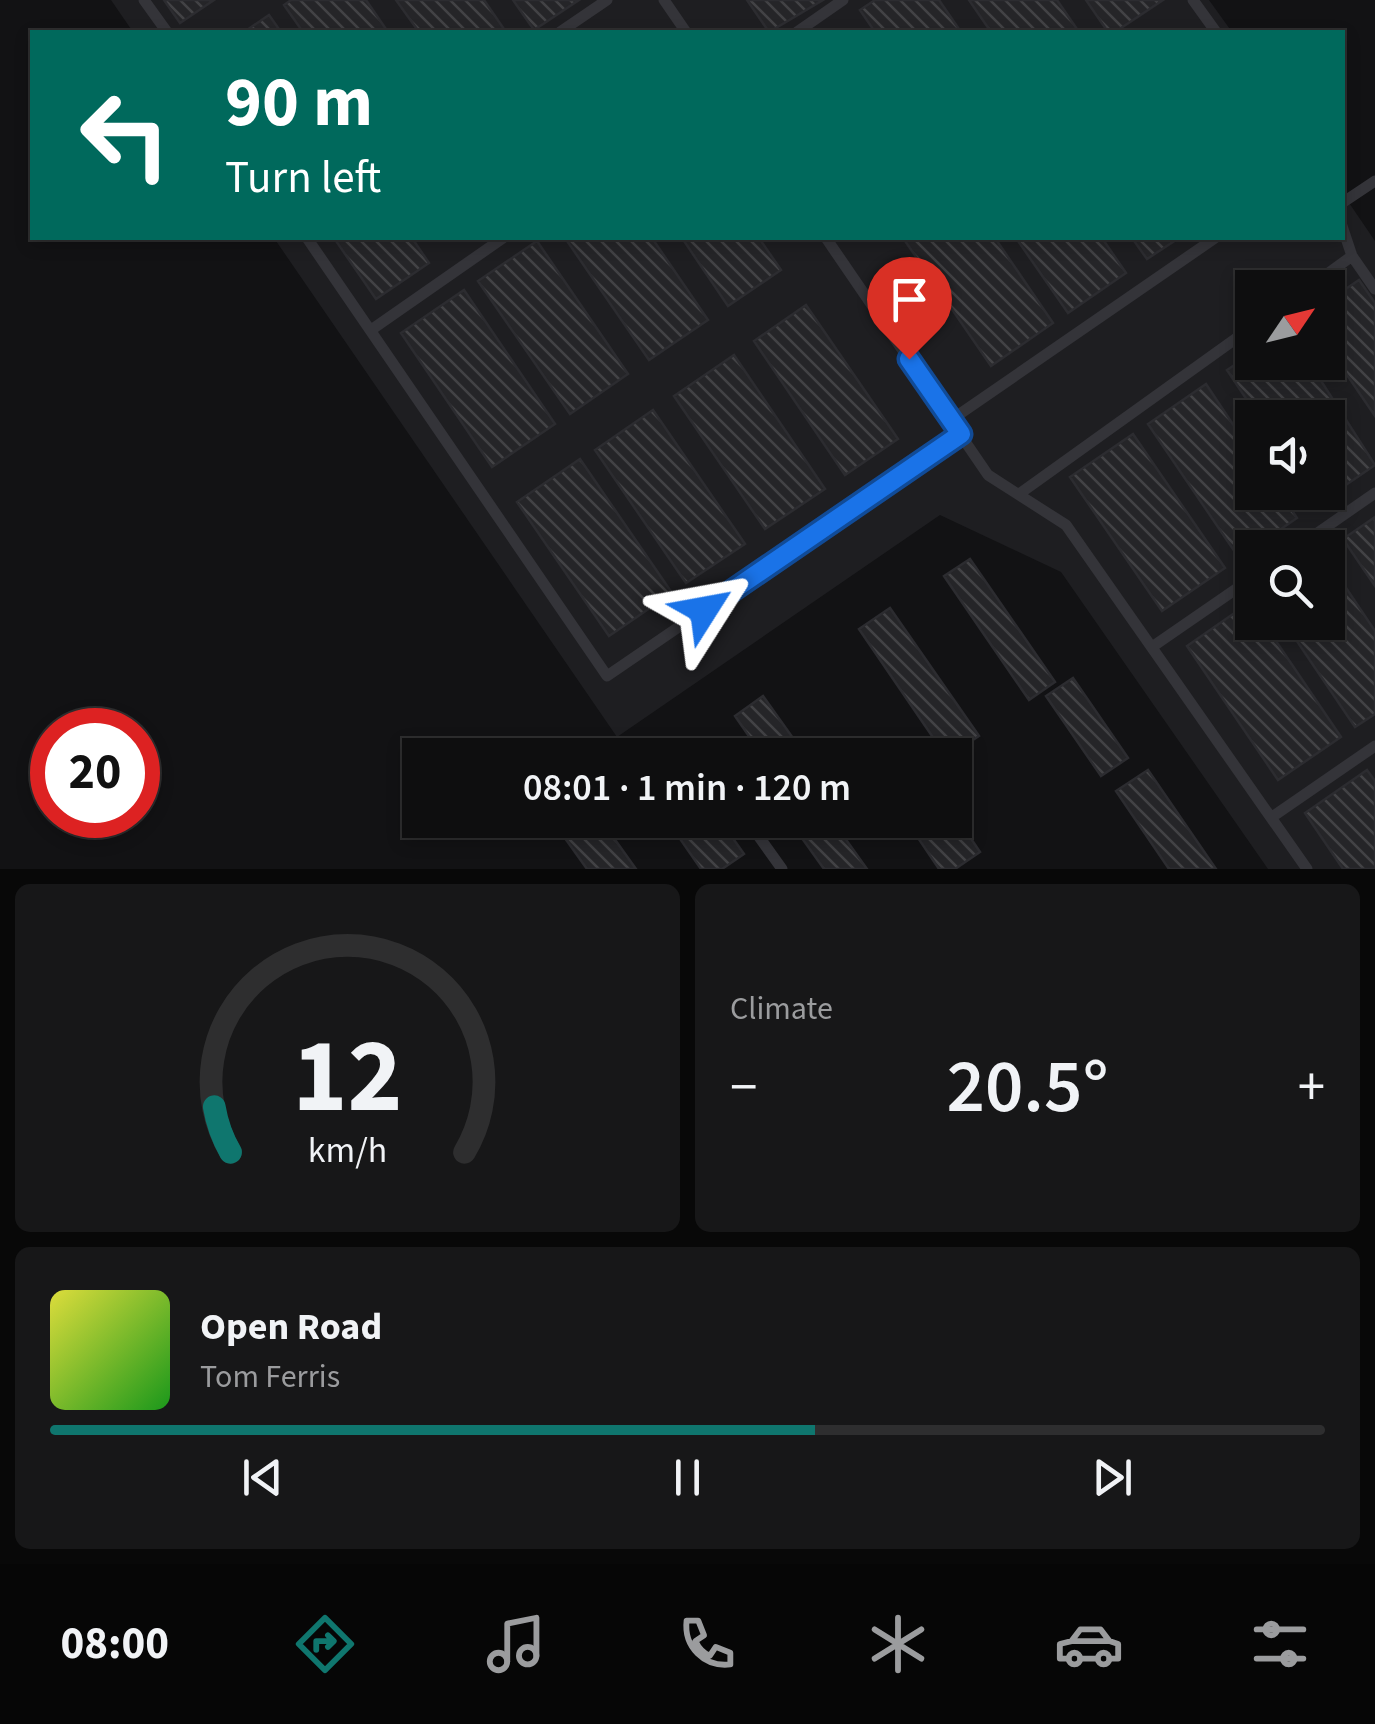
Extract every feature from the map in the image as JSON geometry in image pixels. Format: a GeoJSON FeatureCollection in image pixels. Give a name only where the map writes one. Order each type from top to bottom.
{"type":"FeatureCollection","features":[{"type":"Feature","properties":{"kind":"lane"},"geometry":{"type":"LineString","coordinates":[[144,0],[166,30]]}},
{"type":"Feature","properties":{"kind":"lane"},"geometry":{"type":"LineString","coordinates":[[563,30],[607,0]]}},
{"type":"Feature","properties":{"kind":"lane"},"geometry":{"type":"LineString","coordinates":[[664,0],[685,30]]}},
{"type":"Feature","properties":{"kind":"lane"},"geometry":{"type":"LineString","coordinates":[[799,30],[843,0]]}},
{"type":"Feature","properties":{"kind":"lane"},"geometry":{"type":"LineString","coordinates":[[1194,0],[1215,30]]}},
{"type":"Feature","properties":{"kind":"lane"},"geometry":{"type":"LineString","coordinates":[[1345,201],[1375,181]]}},
{"type":"Feature","properties":{"kind":"lane"},"geometry":{"type":"LineString","coordinates":[[1345,235],[1352,256],[1375,289]]}},
{"type":"Feature","properties":{"kind":"lane"},"geometry":{"type":"LineString","coordinates":[[308,240],[607,676],[961,434]]}},
{"type":"Feature","properties":{"kind":"lane"},"geometry":{"type":"LineString","coordinates":[[370,330],[500,240]]}},
{"type":"Feature","properties":{"kind":"lane"},"geometry":{"type":"LineString","coordinates":[[827,240],[988,475],[1066,524],[1307,869]]}},
{"type":"Feature","properties":{"kind":"lane"},"geometry":{"type":"LineString","coordinates":[[951,420],[1212,240]]}},
{"type":"Feature","properties":{"kind":"lane"},"geometry":{"type":"LineString","coordinates":[[1333,270],[1352,256]]}},
{"type":"Feature","properties":{"kind":"lane"},"geometry":{"type":"LineString","coordinates":[[1019,494],[1235,339]]}},
{"type":"Feature","properties":{"kind":"lane"},"geometry":{"type":"LineString","coordinates":[[1322,530],[1375,493]]}},
{"type":"Feature","properties":{"kind":"lane"},"geometry":{"type":"LineString","coordinates":[[1152,647],[1235,590]]}},
{"type":"Feature","properties":{"kind":"lane"},"geometry":{"type":"LineString","coordinates":[[1272,817],[1375,746]]}},
{"type":"Feature","properties":{"kind":"lane"},"geometry":{"type":"LineString","coordinates":[[760,838],[782,869]]}},
{"type":"Feature","properties":{"kind":"shaded area"},"geometry":{"type":"Polygon","coordinates":[[[111,0],[1209,0],[1231,30],[132,30],[111,0]]]}},
{"type":"Feature","properties":{"kind":"shaded area"},"geometry":{"type":"Polygon","coordinates":[[[1345,197],[1375,241],[1375,869],[1268,869],[1061,572],[940,515],[617,737],[275,240],[1345,240],[1345,197]]]}},
{"type":"Feature","properties":{"kind":"building"},"geometry":{"type":"Polygon","coordinates":[[[164,0],[214,0],[180,23],[164,0]]]}},
{"type":"Feature","properties":{"kind":"building"},"geometry":{"type":"Polygon","coordinates":[[[291,0],[366,0],[387,30],[302,30],[284,5],[291,0]]]}},
{"type":"Feature","properties":{"kind":"building"},"geometry":{"type":"Polygon","coordinates":[[[396,0],[484,0],[505,30],[418,30],[396,0]]]}},
{"type":"Feature","properties":{"kind":"building"},"geometry":{"type":"Polygon","coordinates":[[[513,0],[579,0],[534,30],[513,0]]]}},
{"type":"Feature","properties":{"kind":"building"},"geometry":{"type":"Polygon","coordinates":[[[747,0],[823,0],[772,30],[768,30],[747,0]]]}},
{"type":"Feature","properties":{"kind":"building"},"geometry":{"type":"Polygon","coordinates":[[[875,0],[939,0],[960,30],[874,30],[860,10],[875,0]]]}},
{"type":"Feature","properties":{"kind":"building"},"geometry":{"type":"Polygon","coordinates":[[[969,0],[1057,0],[1078,30],[990,30],[969,0]]]}},
{"type":"Feature","properties":{"kind":"building"},"geometry":{"type":"Polygon","coordinates":[[[1086,0],[1163,0],[1118,30],[1107,30],[1086,0]]]}},
{"type":"Feature","properties":{"kind":"building"},"geometry":{"type":"Polygon","coordinates":[[[269,15],[280,30],[247,30],[269,15]]]}},
{"type":"Feature","properties":{"kind":"building"},"geometry":{"type":"Polygon","coordinates":[[[335,240],[413,240],[429,263],[376,299],[335,240]]]}},
{"type":"Feature","properties":{"kind":"building"},"geometry":{"type":"Polygon","coordinates":[[[566,240],[653,240],[708,320],[649,360],[566,240]]]}},
{"type":"Feature","properties":{"kind":"building"},"geometry":{"type":"Polygon","coordinates":[[[683,240],[760,240],[781,270],[728,306],[683,240]]]}},
{"type":"Feature","properties":{"kind":"building"},"geometry":{"type":"Polygon","coordinates":[[[904,240],[996,240],[1053,323],[991,366],[904,240]]]}},
{"type":"Feature","properties":{"kind":"building"},"geometry":{"type":"Polygon","coordinates":[[[1017,240],[1103,240],[1126,273],[1068,313],[1017,240]]]}},
{"type":"Feature","properties":{"kind":"building"},"geometry":{"type":"Polygon","coordinates":[[[1133,240],[1176,240],[1147,259],[1133,240]]]}},
{"type":"Feature","properties":{"kind":"building"},"geometry":{"type":"Polygon","coordinates":[[[537,241],[628,374],[570,414],[478,281],[537,241]]]}},
{"type":"Feature","properties":{"kind":"building"},"geometry":{"type":"Polygon","coordinates":[[[1359,280],[1375,303],[1375,416],[1345,372],[1345,289],[1359,280]]]}},
{"type":"Feature","properties":{"kind":"building"},"geometry":{"type":"Polygon","coordinates":[[[464,290],[555,424],[492,467],[401,333],[464,290]]]}},
{"type":"Feature","properties":{"kind":"building"},"geometry":{"type":"Polygon","coordinates":[[[806,305],[898,439],[845,475],[754,341],[806,305]]]}},
{"type":"Feature","properties":{"kind":"building"},"geometry":{"type":"Polygon","coordinates":[[[734,355],[825,489],[765,529],[674,396],[734,355]]]}},
{"type":"Feature","properties":{"kind":"building"},"geometry":{"type":"Polygon","coordinates":[[[1235,365],[1235,380],[1321,380],[1333,400],[1247,400],[1227,370],[1235,365]]]}},
{"type":"Feature","properties":{"kind":"building"},"geometry":{"type":"Polygon","coordinates":[[[1206,384],[1235,428],[1235,510],[1292,510],[1297,518],[1280,530],[1235,530],[1235,552],[1148,424],[1206,384]]]}},
{"type":"Feature","properties":{"kind":"building"},"geometry":{"type":"Polygon","coordinates":[[[653,410],[745,544],[686,583],[595,450],[653,410]]]}},
{"type":"Feature","properties":{"kind":"building"},"geometry":{"type":"Polygon","coordinates":[[[1345,418],[1375,465],[1345,486],[1345,418]]]}},
{"type":"Feature","properties":{"kind":"building"},"geometry":{"type":"Polygon","coordinates":[[[1133,434],[1225,568],[1162,611],[1070,477],[1133,434]]]}},
{"type":"Feature","properties":{"kind":"building"},"geometry":{"type":"Polygon","coordinates":[[[580,459],[672,593],[609,636],[517,502],[580,459]]]}},
{"type":"Feature","properties":{"kind":"building"},"geometry":{"type":"Polygon","coordinates":[[[1375,517],[1375,586],[1345,542],[1345,538],[1375,517]]]}},
{"type":"Feature","properties":{"kind":"building"},"geometry":{"type":"Polygon","coordinates":[[[970,559],[1055,682],[1029,700],[944,576],[970,559]]]}},
{"type":"Feature","properties":{"kind":"building"},"geometry":{"type":"Polygon","coordinates":[[[1345,586],[1375,631],[1375,714],[1355,727],[1296,640],[1345,640],[1345,586]]]}},
{"type":"Feature","properties":{"kind":"building"},"geometry":{"type":"Polygon","coordinates":[[[890,608],[979,736],[972,741],[933,738],[859,629],[890,608]]]}},
{"type":"Feature","properties":{"kind":"building"},"geometry":{"type":"Polygon","coordinates":[[[1235,613],[1235,640],[1275,640],[1341,737],[1278,780],[1187,646],[1235,613]]]}},
{"type":"Feature","properties":{"kind":"building"},"geometry":{"type":"Polygon","coordinates":[[[1073,678],[1128,758],[1101,776],[1046,696],[1073,678]]]}},
{"type":"Feature","properties":{"kind":"building"},"geometry":{"type":"Polygon","coordinates":[[[763,696],[793,738],[750,738],[735,716],[763,696]]]}},
{"type":"Feature","properties":{"kind":"building"},"geometry":{"type":"Polygon","coordinates":[[[1148,770],[1216,869],[1169,869],[1116,791],[1148,770]]]}},
{"type":"Feature","properties":{"kind":"building"},"geometry":{"type":"Polygon","coordinates":[[[1367,770],[1375,781],[1375,869],[1343,869],[1305,813],[1367,770]]]}},
{"type":"Feature","properties":{"kind":"building"},"geometry":{"type":"Polygon","coordinates":[[[565,838],[614,838],[636,869],[587,869],[565,838]]]}},
{"type":"Feature","properties":{"kind":"building"},"geometry":{"type":"Polygon","coordinates":[[[679,838],[733,838],[744,854],[722,869],[701,869],[679,838]]]}},
{"type":"Feature","properties":{"kind":"building"},"geometry":{"type":"Polygon","coordinates":[[[802,838],[845,838],[867,869],[824,869],[802,838]]]}},
{"type":"Feature","properties":{"kind":"building"},"geometry":{"type":"Polygon","coordinates":[[[918,838],[971,838],[980,852],[955,869],[939,869],[918,838]]]}},
{"type":"Feature","properties":{"kind":"route"},"geometry":{"type":"LineString","coordinates":[[704,610],[961,434],[909,359]]}}]}
